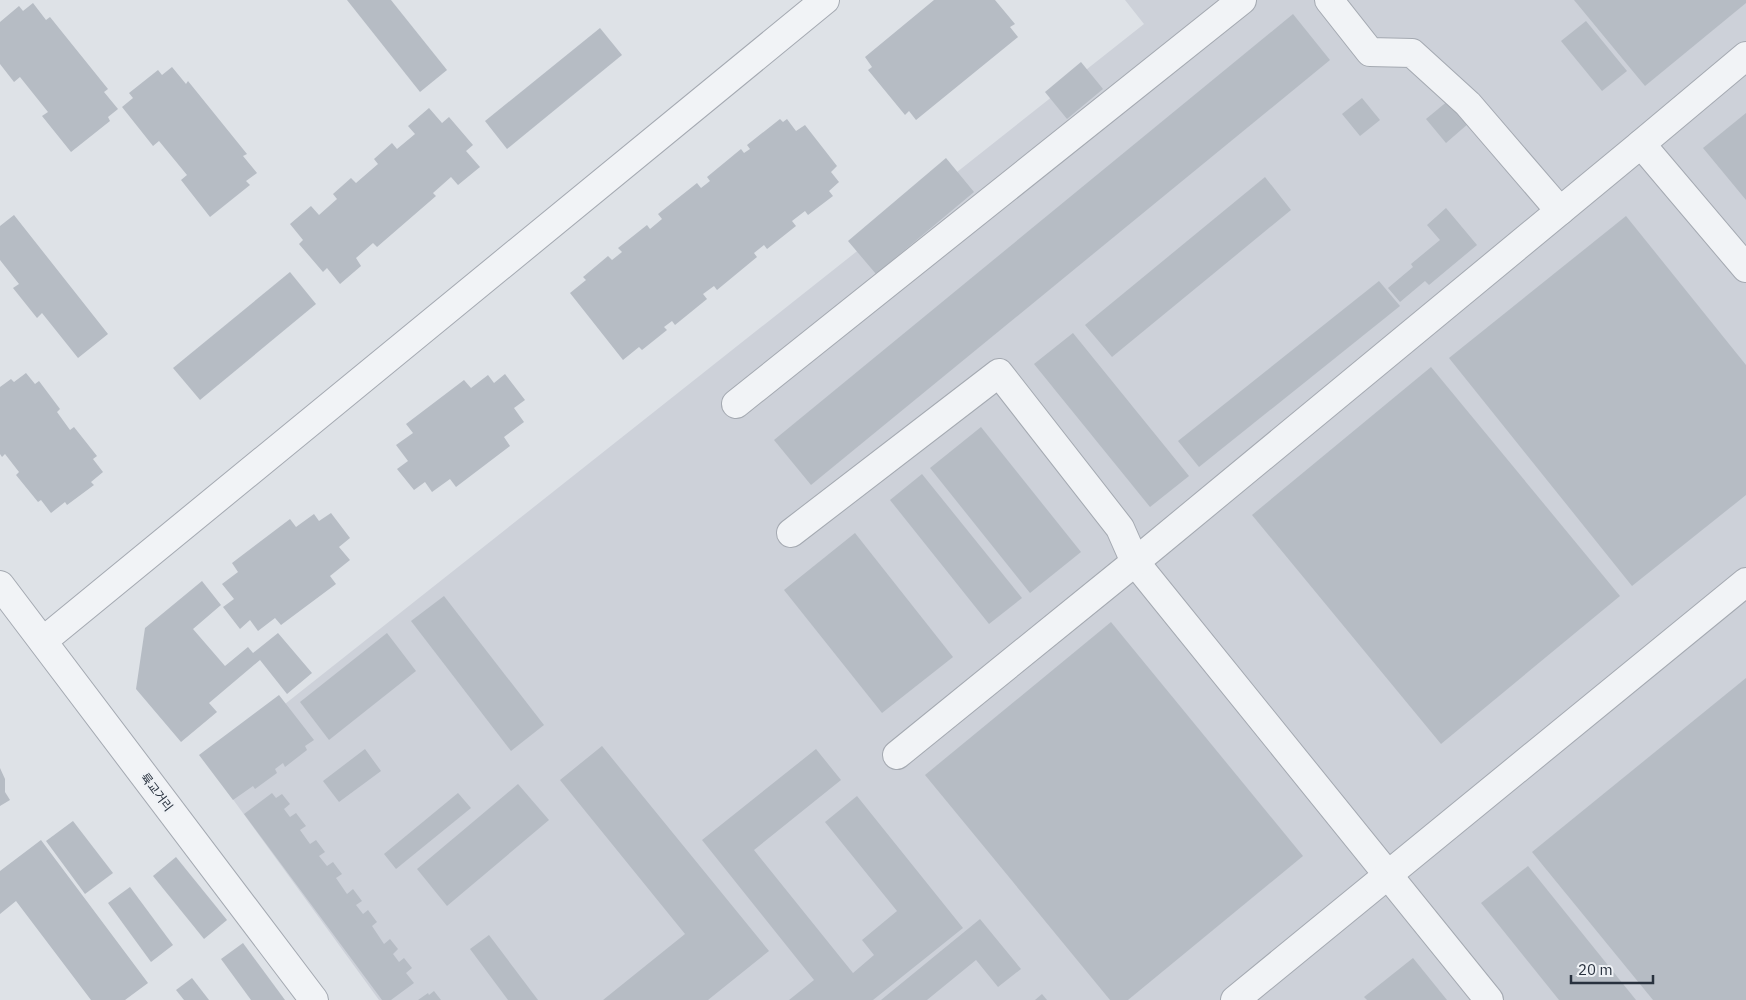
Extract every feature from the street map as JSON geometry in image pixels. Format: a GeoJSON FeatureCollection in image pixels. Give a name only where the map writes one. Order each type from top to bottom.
{"type":"FeatureCollection","features":[{"type":"Feature","properties":{"kind":"street"},"geometry":{"type":"LineString","coordinates":[[43,641],[825,0]]}},
{"type":"Feature","properties":{"kind":"street"},"geometry":{"type":"LineString","coordinates":[[736,404],[1242,0]]}},
{"type":"Feature","properties":{"kind":"street"},"geometry":{"type":"LineString","coordinates":[[1329,0],[1370,52],[1412,54],[1468,104],[1560,212]]}},
{"type":"Feature","properties":{"kind":"street"},"geometry":{"type":"LineString","coordinates":[[896,755],[1135,562],[1560,212],[1746,56]]}},
{"type":"Feature","properties":{"kind":"street"},"geometry":{"type":"LineString","coordinates":[[1641,144],[1746,268]]}},
{"type":"Feature","properties":{"kind":"street"},"geometry":{"type":"LineString","coordinates":[[791,533],[999,373],[1120,528],[1135,562],[1489,1000]]}},
{"type":"Feature","properties":{"kind":"street"},"geometry":{"type":"LineString","coordinates":[[1235,1000],[1388,877],[1746,582]]}},
{"type":"Feature","properties":{"kind":"street","name":"륙교거리"},"geometry":{"type":"LineString","coordinates":[[0,585],[314,1000]]}},
{"type":"Feature","properties":{"kind":"shaded area"},"geometry":{"type":"Polygon","coordinates":[[[1125,0],[1746,0],[1746,1000],[379,1000],[208,765],[1144,24],[1125,0]]]}},
{"type":"Feature","properties":{"kind":"building"},"geometry":{"type":"Polygon","coordinates":[[[347,0],[391,0],[447,70],[420,92],[347,0]]]}},
{"type":"Feature","properties":{"kind":"building"},"geometry":{"type":"Polygon","coordinates":[[[934,0],[995,0],[1015,24],[1010,27],[1018,37],[916,120],[909,111],[905,115],[868,70],[872,67],[865,57],[934,0]]]}},
{"type":"Feature","properties":{"kind":"building"},"geometry":{"type":"Polygon","coordinates":[[[1574,0],[1746,0],[1746,3],[1645,86],[1574,0]]]}},
{"type":"Feature","properties":{"kind":"building"},"geometry":{"type":"Polygon","coordinates":[[[33,3],[46,20],[50,17],[108,89],[104,92],[118,109],[108,117],[110,121],[71,152],[42,116],[48,112],[20,77],[14,82],[0,64],[0,22],[19,6],[23,11],[33,3]]]}},
{"type":"Feature","properties":{"kind":"building"},"geometry":{"type":"Polygon","coordinates":[[[1293,14],[1330,60],[811,485],[774,440],[1293,14]]]}},
{"type":"Feature","properties":{"kind":"building"},"geometry":{"type":"Polygon","coordinates":[[[1586,21],[1627,71],[1602,91],[1561,41],[1586,21]]]}},
{"type":"Feature","properties":{"kind":"building"},"geometry":{"type":"Polygon","coordinates":[[[600,28],[622,55],[507,149],[485,121],[600,28]]]}},
{"type":"Feature","properties":{"kind":"building"},"geometry":{"type":"Polygon","coordinates":[[[1081,62],[1103,89],[1067,119],[1045,92],[1081,62]]]}},
{"type":"Feature","properties":{"kind":"building"},"geometry":{"type":"Polygon","coordinates":[[[172,67],[186,84],[188,81],[247,154],[243,156],[257,173],[246,181],[250,185],[210,217],[181,180],[187,175],[159,141],[153,146],[122,107],[133,98],[129,93],[158,70],[162,75],[172,67]]]}},
{"type":"Feature","properties":{"kind":"building"},"geometry":{"type":"Polygon","coordinates":[[[1362,98],[1380,120],[1360,136],[1342,114],[1362,98]]]}},
{"type":"Feature","properties":{"kind":"building"},"geometry":{"type":"Polygon","coordinates":[[[1449,100],[1469,123],[1446,143],[1426,119],[1449,100]]]}},
{"type":"Feature","properties":{"kind":"building"},"geometry":{"type":"Polygon","coordinates":[[[429,108],[442,123],[449,117],[473,145],[466,151],[480,167],[458,185],[451,177],[433,193],[436,196],[377,247],[373,243],[356,258],[361,266],[340,284],[327,268],[323,272],[299,244],[303,240],[290,224],[311,206],[319,215],[337,199],[333,194],[351,178],[356,183],[378,164],[374,159],[392,143],[397,149],[415,134],[408,126],[429,108]]]}},
{"type":"Feature","properties":{"kind":"building"},"geometry":{"type":"Polygon","coordinates":[[[1746,113],[1746,200],[1703,148],[1746,113]]]}},
{"type":"Feature","properties":{"kind":"building"},"geometry":{"type":"Polygon","coordinates":[[[780,119],[783,122],[787,119],[796,131],[805,125],[837,166],[831,172],[839,182],[829,191],[833,196],[808,215],[805,211],[792,221],[796,226],[767,249],[764,245],[754,253],[757,257],[717,290],[714,286],[703,294],[707,299],[675,325],[672,321],[664,327],[667,330],[642,350],[639,347],[623,360],[570,293],[586,280],[583,277],[608,256],[612,260],[622,252],[618,248],[647,225],[650,229],[662,219],[658,214],[697,183],[701,188],[710,181],[707,177],[741,149],[744,153],[750,149],[747,145],[780,119]]]}},
{"type":"Feature","properties":{"kind":"building"},"geometry":{"type":"Polygon","coordinates":[[[946,158],[974,192],[876,274],[848,241],[946,158]]]}},
{"type":"Feature","properties":{"kind":"building"},"geometry":{"type":"Polygon","coordinates":[[[1265,177],[1291,210],[1112,357],[1085,325],[1265,177]]]}},
{"type":"Feature","properties":{"kind":"building"},"geometry":{"type":"Polygon","coordinates":[[[1446,208],[1477,245],[1429,285],[1425,281],[1400,302],[1388,288],[1413,267],[1411,264],[1440,240],[1427,225],[1446,208]]]}},
{"type":"Feature","properties":{"kind":"building"},"geometry":{"type":"Polygon","coordinates":[[[14,215],[108,334],[78,358],[42,313],[37,318],[13,288],[19,284],[0,260],[0,226],[14,215]]]}},
{"type":"Feature","properties":{"kind":"building"},"geometry":{"type":"Polygon","coordinates":[[[1626,216],[1746,365],[1746,495],[1632,586],[1449,358],[1626,216]]]}},
{"type":"Feature","properties":{"kind":"building"},"geometry":{"type":"Polygon","coordinates":[[[290,272],[316,304],[200,400],[173,368],[290,272]]]}},
{"type":"Feature","properties":{"kind":"building"},"geometry":{"type":"Polygon","coordinates":[[[1379,281],[1400,306],[1199,467],[1178,441],[1379,281]]]}},
{"type":"Feature","properties":{"kind":"building"},"geometry":{"type":"Polygon","coordinates":[[[1073,333],[1189,476],[1150,507],[1034,364],[1073,333]]]}},
{"type":"Feature","properties":{"kind":"building"},"geometry":{"type":"Polygon","coordinates":[[[1431,367],[1620,596],[1441,744],[1252,515],[1431,367]]]}},
{"type":"Feature","properties":{"kind":"building"},"geometry":{"type":"Polygon","coordinates":[[[26,373],[35,384],[39,381],[60,409],[57,412],[70,430],[74,427],[97,456],[93,459],[103,472],[91,482],[94,485],[67,505],[65,502],[51,513],[41,500],[38,502],[16,475],[19,472],[5,454],[2,457],[0,454],[0,387],[11,379],[14,382],[26,373]]]}},
{"type":"Feature","properties":{"kind":"building"},"geometry":{"type":"Polygon","coordinates":[[[505,374],[525,400],[514,408],[524,422],[504,437],[510,446],[456,487],[450,479],[432,492],[425,482],[414,490],[397,469],[408,461],[396,445],[413,433],[406,424],[464,380],[471,388],[488,375],[494,383],[505,374]]]}},
{"type":"Feature","properties":{"kind":"building"},"geometry":{"type":"Polygon","coordinates":[[[981,427],[1081,552],[1030,593],[930,468],[981,427]]]}},
{"type":"Feature","properties":{"kind":"building"},"geometry":{"type":"Polygon","coordinates":[[[922,474],[1022,598],[989,624],[890,500],[922,474]]]}},
{"type":"Feature","properties":{"kind":"building"},"geometry":{"type":"Polygon","coordinates":[[[331,513],[350,538],[339,547],[350,560],[330,576],[336,584],[281,625],[275,618],[258,631],[250,620],[240,629],[223,607],[234,599],[222,584],[238,572],[232,563],[290,519],[296,527],[314,514],[319,521],[331,513]]]}},
{"type":"Feature","properties":{"kind":"building"},"geometry":{"type":"Polygon","coordinates":[[[855,533],[953,657],[882,713],[784,590],[855,533]]]}},
{"type":"Feature","properties":{"kind":"building"},"geometry":{"type":"Polygon","coordinates":[[[202,581],[221,605],[193,629],[225,666],[248,647],[253,653],[278,633],[312,673],[287,694],[260,660],[209,703],[217,712],[181,742],[136,689],[145,628],[202,581]]]}},
{"type":"Feature","properties":{"kind":"building"},"geometry":{"type":"Polygon","coordinates":[[[444,596],[544,725],[511,751],[411,621],[444,596]]]}},
{"type":"Feature","properties":{"kind":"building"},"geometry":{"type":"Polygon","coordinates":[[[1111,622],[1303,856],[1128,1000],[1110,1000],[925,775],[1111,622]]]}},
{"type":"Feature","properties":{"kind":"building"},"geometry":{"type":"Polygon","coordinates":[[[387,633],[416,671],[329,740],[300,702],[387,633]]]}},
{"type":"Feature","properties":{"kind":"building"},"geometry":{"type":"Polygon","coordinates":[[[1746,678],[1746,1000],[1653,1000],[1532,852],[1746,678]]]}},
{"type":"Feature","properties":{"kind":"building"},"geometry":{"type":"Polygon","coordinates":[[[279,695],[314,740],[305,746],[307,750],[285,767],[283,763],[275,769],[277,773],[255,789],[253,786],[233,800],[199,755],[279,695]]]}},
{"type":"Feature","properties":{"kind":"building"},"geometry":{"type":"Polygon","coordinates":[[[602,746],[769,951],[708,1000],[603,1000],[685,934],[560,780],[602,746]]]}},
{"type":"Feature","properties":{"kind":"building"},"geometry":{"type":"Polygon","coordinates":[[[365,749],[381,771],[339,802],[323,781],[365,749]]]}},
{"type":"Feature","properties":{"kind":"building"},"geometry":{"type":"Polygon","coordinates":[[[816,749],[841,780],[754,850],[853,973],[874,955],[862,940],[897,911],[825,822],[857,796],[963,928],[873,1000],[789,1000],[814,980],[702,840],[816,749]]]}},
{"type":"Feature","properties":{"kind":"building"},"geometry":{"type":"Polygon","coordinates":[[[0,768],[5,779],[5,792],[10,800],[0,806],[0,768]]]}},
{"type":"Feature","properties":{"kind":"building"},"geometry":{"type":"Polygon","coordinates":[[[518,784],[549,820],[447,906],[417,869],[518,784]]]}},
{"type":"Feature","properties":{"kind":"building"},"geometry":{"type":"Polygon","coordinates":[[[272,793],[276,798],[282,794],[290,804],[284,809],[290,817],[296,813],[306,826],[300,830],[310,844],[316,840],[325,852],[319,856],[327,866],[333,862],[342,874],[336,878],[347,894],[353,889],[362,901],[356,905],[363,914],[368,910],[377,922],[372,926],[384,944],[390,939],[398,949],[393,954],[399,962],[404,958],[412,968],[406,973],[414,983],[391,1000],[382,1000],[244,814],[272,793]]]}},
{"type":"Feature","properties":{"kind":"building"},"geometry":{"type":"Polygon","coordinates":[[[458,793],[471,808],[396,869],[384,854],[458,793]]]}},
{"type":"Feature","properties":{"kind":"building"},"geometry":{"type":"Polygon","coordinates":[[[73,821],[113,873],[85,894],[46,841],[73,821]]]}},
{"type":"Feature","properties":{"kind":"building"},"geometry":{"type":"Polygon","coordinates":[[[41,840],[148,983],[125,1000],[91,1000],[16,901],[0,914],[0,871],[41,840]]]}},
{"type":"Feature","properties":{"kind":"building"},"geometry":{"type":"Polygon","coordinates":[[[176,857],[227,920],[204,939],[153,876],[176,857]]]}},
{"type":"Feature","properties":{"kind":"building"},"geometry":{"type":"Polygon","coordinates":[[[1528,866],[1636,1000],[1559,1000],[1481,903],[1528,866]]]}},
{"type":"Feature","properties":{"kind":"building"},"geometry":{"type":"Polygon","coordinates":[[[130,887],[173,945],[151,962],[108,903],[130,887]]]}},
{"type":"Feature","properties":{"kind":"building"},"geometry":{"type":"Polygon","coordinates":[[[980,919],[1021,969],[998,987],[976,960],[927,1000],[881,1000],[980,919]]]}},
{"type":"Feature","properties":{"kind":"building"},"geometry":{"type":"Polygon","coordinates":[[[489,935],[538,1000],[508,1000],[470,949],[489,935]]]}},
{"type":"Feature","properties":{"kind":"building"},"geometry":{"type":"Polygon","coordinates":[[[243,943],[285,1000],[251,1000],[221,959],[243,943]]]}},
{"type":"Feature","properties":{"kind":"building"},"geometry":{"type":"Polygon","coordinates":[[[1413,958],[1447,1000],[1367,1000],[1364,997],[1413,958]]]}},
{"type":"Feature","properties":{"kind":"building"},"geometry":{"type":"Polygon","coordinates":[[[192,978],[209,1000],[184,1000],[176,990],[192,978]]]}},
{"type":"Feature","properties":{"kind":"building"},"geometry":{"type":"Polygon","coordinates":[[[434,991],[441,1000],[418,1000],[428,993],[429,995],[434,991]]]}},
{"type":"Feature","properties":{"kind":"building"},"geometry":{"type":"Polygon","coordinates":[[[1042,994],[1047,1000],[1035,1000],[1042,994]]]}}]}
